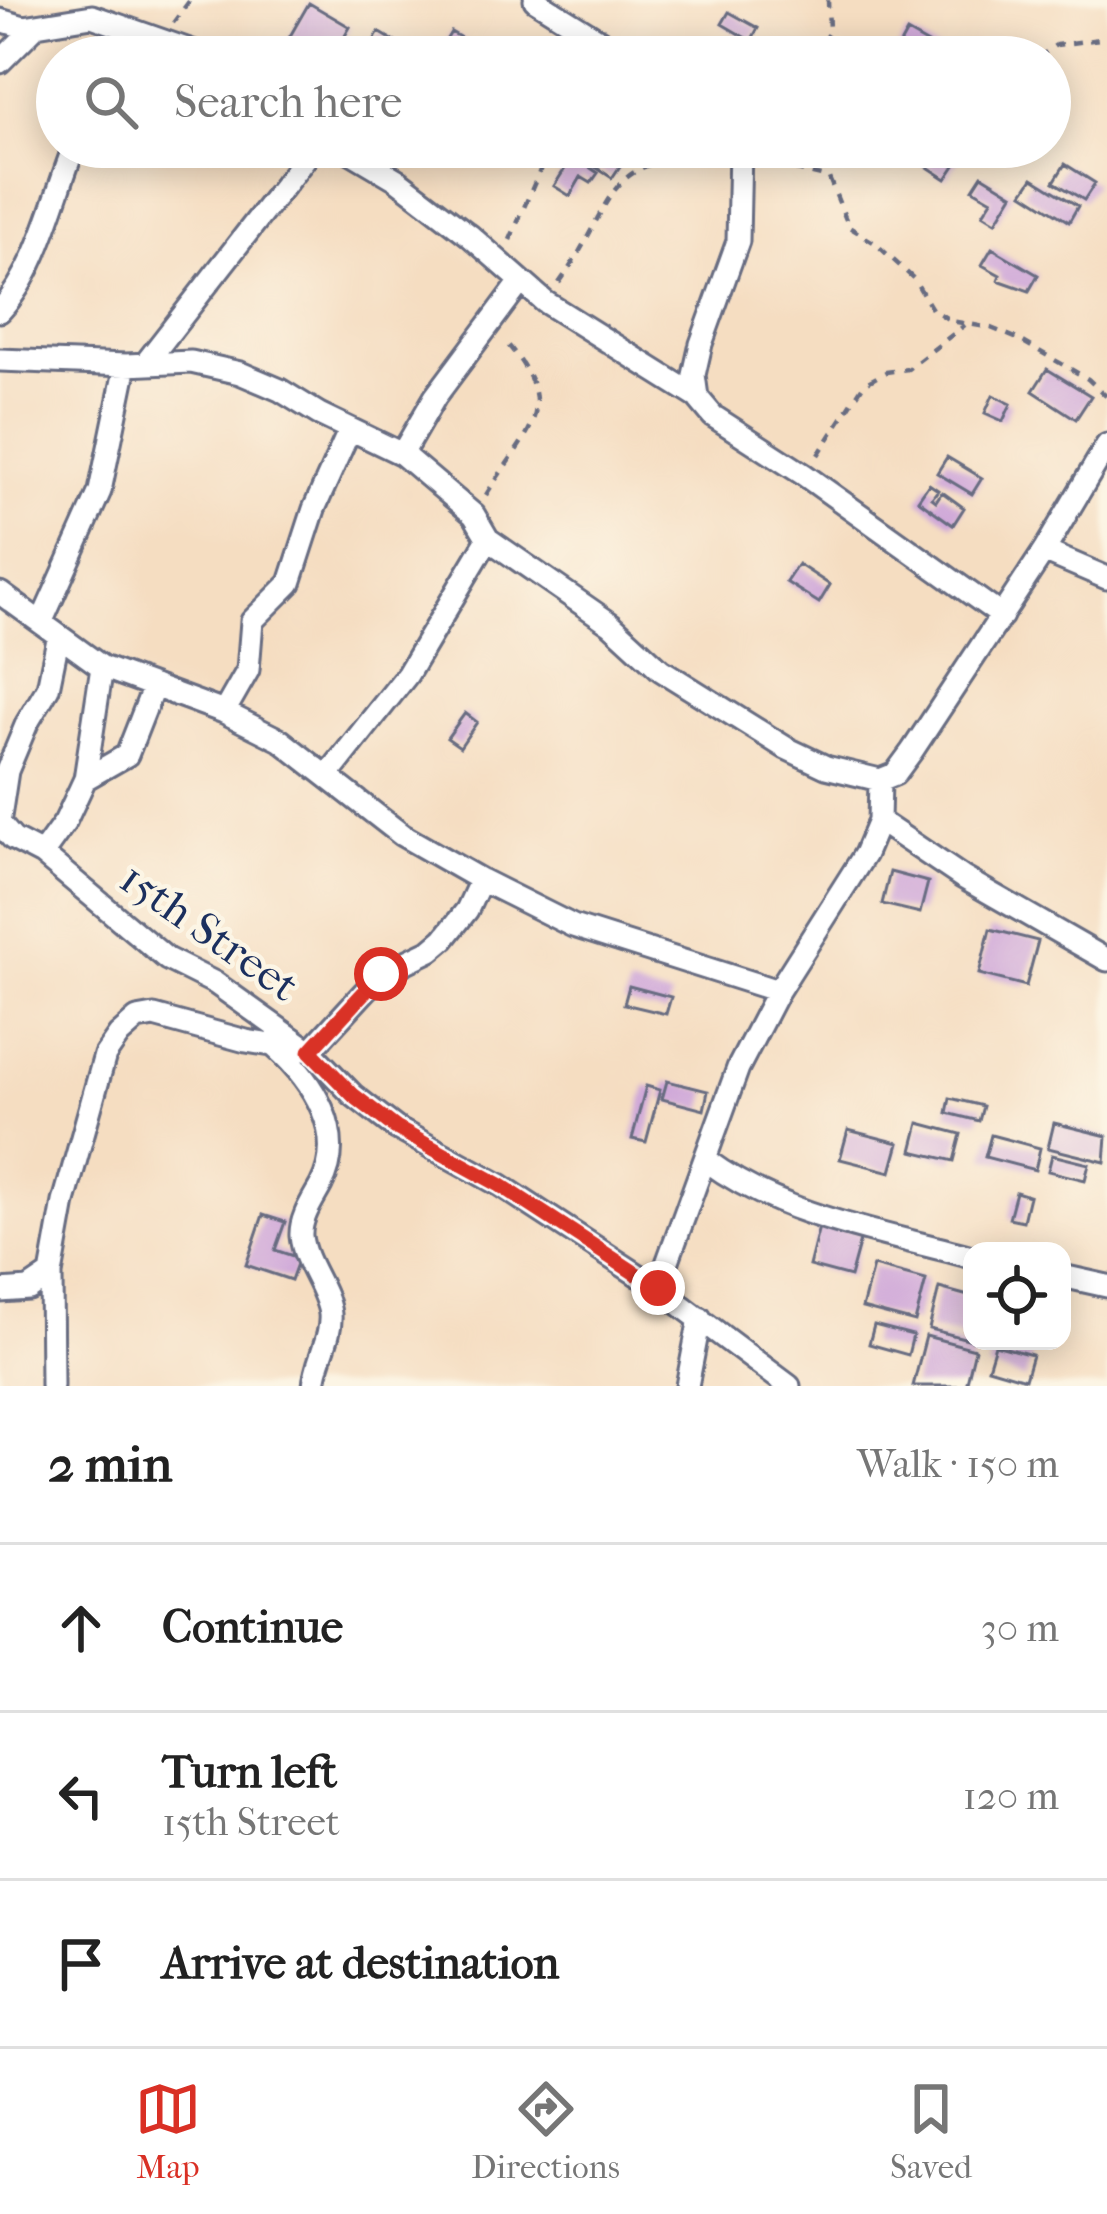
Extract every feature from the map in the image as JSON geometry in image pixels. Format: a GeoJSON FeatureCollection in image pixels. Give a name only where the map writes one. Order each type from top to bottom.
{"type":"FeatureCollection","features":[{"type":"Feature","properties":{"kind":"street"},"geometry":{"type":"LineString","coordinates":[[535,0],[592,36]]}},
{"type":"Feature","properties":{"kind":"street"},"geometry":{"type":"LineString","coordinates":[[0,20],[36,26],[92,8],[142,36]]}},
{"type":"Feature","properties":{"kind":"street"},"geometry":{"type":"LineString","coordinates":[[0,62],[36,26]]}},
{"type":"Feature","properties":{"kind":"street"},"geometry":{"type":"LineString","coordinates":[[0,311],[34,252],[66,168]]}},
{"type":"Feature","properties":{"kind":"street"},"geometry":{"type":"LineString","coordinates":[[41,623],[100,491],[136,364],[297,168]]}},
{"type":"Feature","properties":{"kind":"street"},"geometry":{"type":"LineString","coordinates":[[377,168],[469,235],[545,302],[697,397],[713,416],[1002,616]]}},
{"type":"Feature","properties":{"kind":"street"},"geometry":{"type":"LineString","coordinates":[[697,397],[694,376],[701,344],[738,242],[743,168]]}},
{"type":"Feature","properties":{"kind":"street"},"geometry":{"type":"LineString","coordinates":[[402,454],[435,397],[490,323],[513,276]]}},
{"type":"Feature","properties":{"kind":"street"},"geometry":{"type":"LineString","coordinates":[[0,361],[191,362],[239,373],[280,390],[402,454],[474,515],[488,539],[611,625],[661,670],[786,748],[826,767],[880,781],[895,774],[912,751],[1044,551],[1107,445]]}},
{"type":"Feature","properties":{"kind":"street"},"geometry":{"type":"LineString","coordinates":[[224,712],[248,670],[252,621],[290,583],[314,509],[350,429]]}},
{"type":"Feature","properties":{"kind":"street"},"geometry":{"type":"LineString","coordinates":[[328,775],[407,675],[488,539]]}},
{"type":"Feature","properties":{"kind":"street"},"geometry":{"type":"LineString","coordinates":[[1044,551],[1107,578]]}},
{"type":"Feature","properties":{"kind":"street"},"geometry":{"type":"LineString","coordinates":[[0,593],[102,667],[224,712],[280,740],[403,835],[481,880],[573,926],[778,991]]}},
{"type":"Feature","properties":{"kind":"street"},"geometry":{"type":"LineString","coordinates":[[3,834],[7,771],[15,746],[49,688],[58,639]]}},
{"type":"Feature","properties":{"kind":"street"},"geometry":{"type":"LineString","coordinates":[[41,854],[65,821],[85,779],[102,667]]}},
{"type":"Feature","properties":{"kind":"street"},"geometry":{"type":"LineString","coordinates":[[85,779],[127,755],[154,686]]}},
{"type":"Feature","properties":{"kind":"street"},"geometry":{"type":"LineString","coordinates":[[658,1288],[738,1068],[778,991],[865,854],[879,821],[880,781]]}},
{"type":"Feature","properties":{"kind":"street"},"geometry":{"type":"LineString","coordinates":[[879,821],[962,877],[1107,960]]}},
{"type":"Feature","properties":{"kind":"street","name":"15th Street"},"geometry":{"type":"LineString","coordinates":[[3,834],[41,854],[167,959],[215,983],[310,1051],[353,1095],[396,1128],[500,1185],[658,1288],[789,1386]]}},
{"type":"Feature","properties":{"kind":"street"},"geometry":{"type":"LineString","coordinates":[[52,1386],[50,1274],[94,1090],[105,1055],[119,1035],[137,1019],[154,1016],[274,1047],[310,1051],[381,974],[444,938],[467,910],[481,880]]}},
{"type":"Feature","properties":{"kind":"street"},"geometry":{"type":"LineString","coordinates":[[274,1047],[308,1081],[330,1138],[325,1175],[310,1202],[302,1236],[310,1268],[329,1308],[330,1322],[314,1386]]}},
{"type":"Feature","properties":{"kind":"street"},"geometry":{"type":"LineString","coordinates":[[707,1161],[754,1191],[808,1211],[963,1254]]}},
{"type":"Feature","properties":{"kind":"street"},"geometry":{"type":"LineString","coordinates":[[0,1292],[29,1289],[50,1274]]}},
{"type":"Feature","properties":{"kind":"street"},"geometry":{"type":"LineString","coordinates":[[1071,1278],[1107,1286]]}},
{"type":"Feature","properties":{"kind":"street"},"geometry":{"type":"LineString","coordinates":[[687,1386],[700,1318]]}},
{"type":"Feature","properties":{"kind":"path"},"geometry":{"type":"LineString","coordinates":[[826,36],[828,0]]}},
{"type":"Feature","properties":{"kind":"path"},"geometry":{"type":"LineString","coordinates":[[1071,43],[1107,38]]}},
{"type":"Feature","properties":{"kind":"path"},"geometry":{"type":"LineString","coordinates":[[513,276],[513,230],[541,168]]}},
{"type":"Feature","properties":{"kind":"path"},"geometry":{"type":"LineString","coordinates":[[545,302],[583,249],[621,178],[638,168]]}},
{"type":"Feature","properties":{"kind":"path"},"geometry":{"type":"LineString","coordinates":[[788,168],[829,178],[848,227],[914,279],[932,309],[965,325],[991,328],[1018,339],[1088,379],[1107,397]]}},
{"type":"Feature","properties":{"kind":"path"},"geometry":{"type":"LineString","coordinates":[[474,515],[536,410],[534,379],[490,323]]}},
{"type":"Feature","properties":{"kind":"path"},"geometry":{"type":"LineString","coordinates":[[803,474],[864,384],[886,372],[908,369],[965,325]]}},
{"type":"Feature","properties":{"kind":"building"},"geometry":{"type":"Polygon","coordinates":[[[309,3],[350,27],[345,36],[290,36],[309,3]]]}},
{"type":"Feature","properties":{"kind":"building"},"geometry":{"type":"Polygon","coordinates":[[[729,12],[758,28],[754,36],[742,36],[722,24],[729,12]]]}},
{"type":"Feature","properties":{"kind":"building"},"geometry":{"type":"Polygon","coordinates":[[[565,168],[591,168],[598,173],[591,183],[581,177],[570,196],[554,186],[565,168]]]}},
{"type":"Feature","properties":{"kind":"building"},"geometry":{"type":"Polygon","coordinates":[[[597,168],[619,168],[612,178],[597,168]]]}},
{"type":"Feature","properties":{"kind":"building"},"geometry":{"type":"Polygon","coordinates":[[[929,168],[953,168],[946,179],[929,168]]]}},
{"type":"Feature","properties":{"kind":"building"},"geometry":{"type":"Polygon","coordinates":[[[1063,168],[1071,168],[1095,183],[1084,200],[1054,182],[1063,168]]]}},
{"type":"Feature","properties":{"kind":"building"},"geometry":{"type":"Polygon","coordinates":[[[982,175],[1013,194],[996,222],[983,214],[992,200],[973,189],[982,175]]]}},
{"type":"Feature","properties":{"kind":"building"},"geometry":{"type":"Polygon","coordinates":[[[1033,178],[1078,206],[1069,222],[1023,193],[1033,178]]]}},
{"type":"Feature","properties":{"kind":"building"},"geometry":{"type":"Polygon","coordinates":[[[992,248],[1038,275],[1029,291],[998,280],[1000,275],[982,265],[992,248]]]}},
{"type":"Feature","properties":{"kind":"building"},"geometry":{"type":"Polygon","coordinates":[[[1047,369],[1091,396],[1076,419],[1033,391],[1047,369]]]}},
{"type":"Feature","properties":{"kind":"building"},"geometry":{"type":"Polygon","coordinates":[[[993,395],[1011,404],[1003,421],[985,413],[993,395]]]}},
{"type":"Feature","properties":{"kind":"building"},"geometry":{"type":"Polygon","coordinates":[[[947,457],[982,478],[972,494],[937,473],[947,457]]]}},
{"type":"Feature","properties":{"kind":"building"},"geometry":{"type":"Polygon","coordinates":[[[929,484],[938,490],[932,498],[936,501],[942,492],[964,508],[953,525],[918,500],[929,484]]]}},
{"type":"Feature","properties":{"kind":"building"},"geometry":{"type":"Polygon","coordinates":[[[798,564],[830,585],[819,603],[786,582],[798,564]]]}},
{"type":"Feature","properties":{"kind":"building"},"geometry":{"type":"Polygon","coordinates":[[[465,713],[477,722],[460,747],[447,738],[465,713]]]}},
{"type":"Feature","properties":{"kind":"building"},"geometry":{"type":"Polygon","coordinates":[[[890,872],[928,882],[920,913],[882,904],[890,872]]]}},
{"type":"Feature","properties":{"kind":"building"},"geometry":{"type":"Polygon","coordinates":[[[990,929],[1038,941],[1026,986],[979,974],[990,929]]]}},
{"type":"Feature","properties":{"kind":"building"},"geometry":{"type":"Polygon","coordinates":[[[629,986],[671,997],[666,1014],[624,1004],[629,986]]]}},
{"type":"Feature","properties":{"kind":"building"},"geometry":{"type":"Polygon","coordinates":[[[667,1081],[708,1091],[704,1110],[662,1099],[667,1081]]]}},
{"type":"Feature","properties":{"kind":"building"},"geometry":{"type":"Polygon","coordinates":[[[646,1086],[660,1090],[646,1142],[632,1139],[646,1086]]]}},
{"type":"Feature","properties":{"kind":"building"},"geometry":{"type":"Polygon","coordinates":[[[950,1098],[983,1106],[979,1121],[947,1113],[950,1098]]]}},
{"type":"Feature","properties":{"kind":"building"},"geometry":{"type":"Polygon","coordinates":[[[919,1123],[961,1134],[954,1161],[912,1151],[919,1123]]]}},
{"type":"Feature","properties":{"kind":"building"},"geometry":{"type":"Polygon","coordinates":[[[1054,1123],[1107,1136],[1105,1162],[1048,1148],[1054,1123]]]}},
{"type":"Feature","properties":{"kind":"building"},"geometry":{"type":"Polygon","coordinates":[[[848,1130],[899,1143],[891,1172],[840,1159],[848,1130]]]}},
{"type":"Feature","properties":{"kind":"building"},"geometry":{"type":"Polygon","coordinates":[[[991,1135],[1040,1148],[1035,1170],[985,1157],[991,1135]]]}},
{"type":"Feature","properties":{"kind":"building"},"geometry":{"type":"Polygon","coordinates":[[[1052,1155],[1089,1164],[1085,1180],[1048,1171],[1052,1155]]]}},
{"type":"Feature","properties":{"kind":"building"},"geometry":{"type":"Polygon","coordinates":[[[1016,1192],[1029,1196],[1023,1221],[1009,1218],[1016,1192]]]}},
{"type":"Feature","properties":{"kind":"building"},"geometry":{"type":"Polygon","coordinates":[[[263,1215],[285,1222],[275,1250],[299,1258],[291,1280],[246,1265],[263,1215]]]}},
{"type":"Feature","properties":{"kind":"building"},"geometry":{"type":"Polygon","coordinates":[[[820,1223],[862,1233],[850,1277],[809,1266],[820,1223]]]}},
{"type":"Feature","properties":{"kind":"building"},"geometry":{"type":"Polygon","coordinates":[[[873,1266],[926,1280],[915,1322],[862,1308],[873,1266]]]}},
{"type":"Feature","properties":{"kind":"building"},"geometry":{"type":"Polygon","coordinates":[[[939,1288],[963,1295],[963,1338],[929,1329],[939,1288]]]}},
{"type":"Feature","properties":{"kind":"building"},"geometry":{"type":"Polygon","coordinates":[[[874,1325],[913,1335],[908,1355],[869,1344],[874,1325]]]}},
{"type":"Feature","properties":{"kind":"building"},"geometry":{"type":"Polygon","coordinates":[[[926,1336],[975,1350],[966,1386],[913,1386],[926,1336]]]}},
{"type":"Feature","properties":{"kind":"building"},"geometry":{"type":"Polygon","coordinates":[[[993,1350],[1032,1355],[1025,1379],[988,1368],[993,1350]]]}},
{"type":"Feature","properties":{"kind":"route"},"geometry":{"type":"LineString","coordinates":[[381,974],[310,1051],[353,1095],[396,1128],[500,1185],[658,1288]]}}]}
